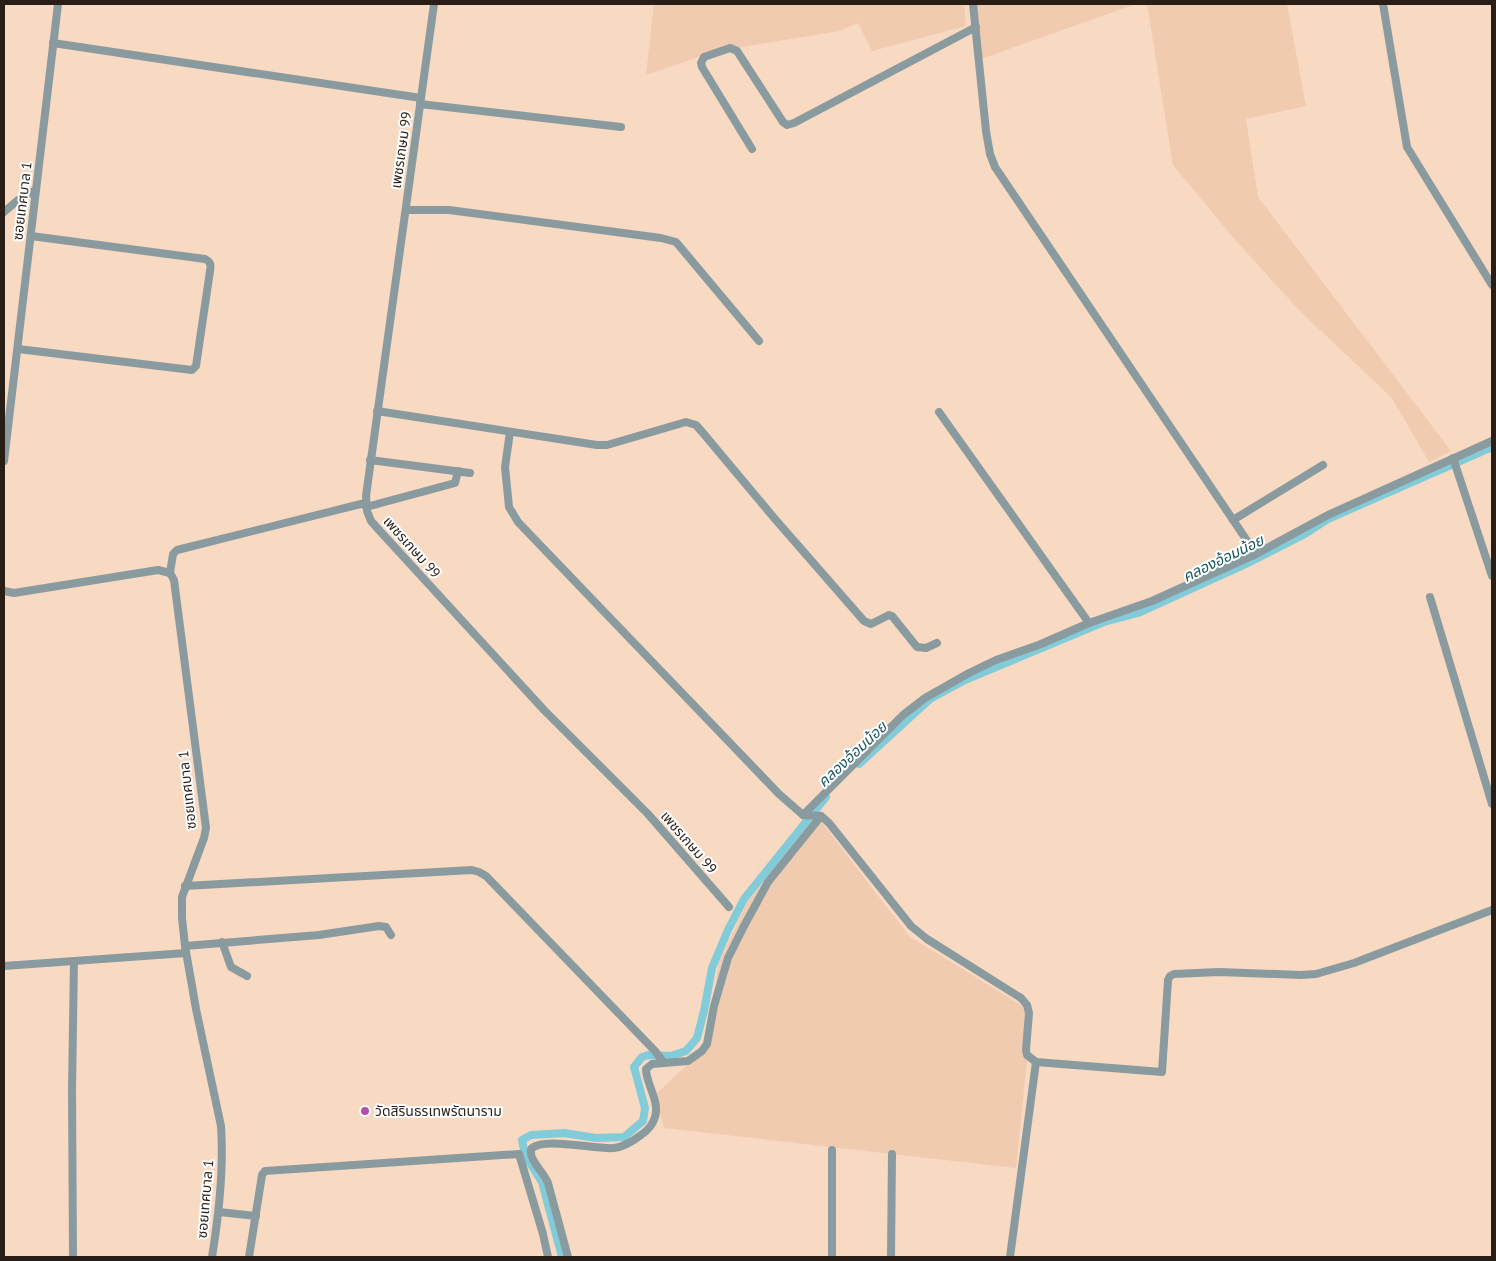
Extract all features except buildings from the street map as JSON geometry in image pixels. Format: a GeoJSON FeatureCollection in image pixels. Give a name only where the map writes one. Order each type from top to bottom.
{"type":"FeatureCollection","features":[{"type":"Feature","properties":{"kind":"street","name":"ซอยเทศบาล 1"},"geometry":{"type":"LineString","coordinates":[[4,461],[58,4]]}},
{"type":"Feature","properties":{"kind":"street","name":"เพชรเกษม 99"},"geometry":{"type":"LineString","coordinates":[[434,4],[370,460],[366,505],[371,521],[544,710],[642,807],[729,907]]}},
{"type":"Feature","properties":{"kind":"street"},"geometry":{"type":"LineString","coordinates":[[973,4],[986,131],[990,154],[995,167],[1256,554]]}},
{"type":"Feature","properties":{"kind":"street"},"geometry":{"type":"LineString","coordinates":[[1383,4],[1408,147],[1492,286]]}},
{"type":"Feature","properties":{"kind":"street"},"geometry":{"type":"LineString","coordinates":[[752,149],[702,67],[704,57],[730,48],[737,51],[783,122],[787,125],[976,27]]}},
{"type":"Feature","properties":{"kind":"street"},"geometry":{"type":"LineString","coordinates":[[53,43],[421,101],[621,127]]}},
{"type":"Feature","properties":{"kind":"street"},"geometry":{"type":"LineString","coordinates":[[4,212],[18,200],[36,190]]}},
{"type":"Feature","properties":{"kind":"street"},"geometry":{"type":"LineString","coordinates":[[406,210],[449,210],[661,238],[676,242],[759,341]]}},
{"type":"Feature","properties":{"kind":"street"},"geometry":{"type":"LineString","coordinates":[[18,350],[192,370],[196,366],[211,264],[205,260],[31,236]]}},
{"type":"Feature","properties":{"kind":"street"},"geometry":{"type":"LineString","coordinates":[[377,410],[597,445],[607,445],[691,422],[703,433],[864,621],[871,624],[889,615],[892,616],[917,647],[926,648],[936,643]]}},
{"type":"Feature","properties":{"kind":"street"},"geometry":{"type":"LineString","coordinates":[[939,412],[1090,623]]}},
{"type":"Feature","properties":{"kind":"street"},"geometry":{"type":"LineString","coordinates":[[510,432],[505,467],[509,506],[518,522],[779,794],[805,815],[820,816],[834,828],[910,926],[918,933],[1021,998],[1028,1005],[1026,1050],[1028,1055],[1036,1062],[1162,1072],[1168,980],[1170,976],[1180,973],[1219,972],[1316,974],[1354,963],[1492,910]]}},
{"type":"Feature","properties":{"kind":"street"},"geometry":{"type":"LineString","coordinates":[[805,815],[903,715],[925,698],[968,672],[1090,623],[1152,601],[1256,554],[1323,518],[1455,462],[1492,441]]}},
{"type":"Feature","properties":{"kind":"street"},"geometry":{"type":"LineString","coordinates":[[370,460],[470,473]]}},
{"type":"Feature","properties":{"kind":"street"},"geometry":{"type":"LineString","coordinates":[[1455,462],[1492,576]]}},
{"type":"Feature","properties":{"kind":"street"},"geometry":{"type":"LineString","coordinates":[[1233,520],[1323,465]]}},
{"type":"Feature","properties":{"kind":"street"},"geometry":{"type":"LineString","coordinates":[[4,591],[14,593],[158,570],[170,573],[173,554],[177,550],[455,483],[458,471]]}},
{"type":"Feature","properties":{"kind":"street","name":"ซอยเทศบาล 1"},"geometry":{"type":"LineString","coordinates":[[170,573],[175,590],[206,828],[204,838],[185,886],[182,906],[186,949],[221,1126],[219,1212],[212,1257]]}},
{"type":"Feature","properties":{"kind":"street"},"geometry":{"type":"LineString","coordinates":[[1430,597],[1492,804]]}},
{"type":"Feature","properties":{"kind":"street"},"geometry":{"type":"LineString","coordinates":[[568,1257],[548,1183],[545,1175],[531,1157],[531,1149],[537,1144],[614,1148],[635,1140],[653,1123],[656,1116],[655,1105],[646,1069],[652,1064],[688,1061],[702,1051],[707,1044],[714,1006],[728,958],[768,882],[820,816]]}},
{"type":"Feature","properties":{"kind":"street"},"geometry":{"type":"LineString","coordinates":[[185,886],[472,870],[480,872],[575,967],[655,1051],[663,1062]]}},
{"type":"Feature","properties":{"kind":"street"},"geometry":{"type":"LineString","coordinates":[[4,966],[74,961],[186,949],[222,942],[319,935],[379,926],[386,927],[392,935]]}},
{"type":"Feature","properties":{"kind":"street"},"geometry":{"type":"LineString","coordinates":[[222,942],[231,967],[247,976]]}},
{"type":"Feature","properties":{"kind":"street"},"geometry":{"type":"LineString","coordinates":[[73,1257],[72,1090],[74,961]]}},
{"type":"Feature","properties":{"kind":"street"},"geometry":{"type":"LineString","coordinates":[[1010,1257],[1036,1062]]}},
{"type":"Feature","properties":{"kind":"street"},"geometry":{"type":"LineString","coordinates":[[832,1150],[832,1257]]}},
{"type":"Feature","properties":{"kind":"street"},"geometry":{"type":"LineString","coordinates":[[249,1257],[262,1175],[265,1171],[519,1154],[548,1257]]}},
{"type":"Feature","properties":{"kind":"street"},"geometry":{"type":"LineString","coordinates":[[891,1257],[892,1154]]}},
{"type":"Feature","properties":{"kind":"street"},"geometry":{"type":"LineString","coordinates":[[219,1212],[256,1216]]}},
{"type":"Feature","properties":{"kind":"shaded area"},"geometry":{"type":"Polygon","coordinates":[[[654,4],[964,4],[966,26],[872,51],[858,23],[840,31],[717,51],[646,75],[654,4]]]}},
{"type":"Feature","properties":{"kind":"shaded area"},"geometry":{"type":"Polygon","coordinates":[[[976,4],[1136,4],[981,59],[976,4]]]}},
{"type":"Feature","properties":{"kind":"shaded area"},"geometry":{"type":"Polygon","coordinates":[[[1147,4],[1287,4],[1306,106],[1246,119],[1258,197],[1451,451],[1429,462],[1392,398],[1299,310],[1237,242],[1173,165],[1147,4]]]}},
{"type":"Feature","properties":{"kind":"shaded area"},"geometry":{"type":"Polygon","coordinates":[[[820,820],[909,936],[1032,1012],[1016,1168],[664,1128],[655,1095],[704,1049],[719,962],[747,903],[805,826],[820,820]]]}},
{"type":"Feature","properties":{"kind":"waterway","name":"คลองอ้อมน้อย"},"geometry":{"type":"LineString","coordinates":[[859,764],[930,699],[965,680],[1104,622],[1138,613],[1252,561],[1305,534],[1328,519],[1492,447]]}},
{"type":"Feature","properties":{"kind":"waterway","name":"คลองอ้อมน้อย"},"geometry":{"type":"LineString","coordinates":[[562,1257],[542,1182],[525,1155],[522,1140],[531,1135],[564,1133],[596,1138],[624,1137],[643,1121],[645,1108],[634,1067],[642,1057],[648,1055],[671,1056],[686,1051],[697,1038],[712,968],[744,899],[826,797]]}},
{"type":"Feature","properties":{"kind":"place","name":"วัดสิรินธรเทพรัตนาราม"},"geometry":{"type":"Point","coordinates":[365,1111]}}]}
